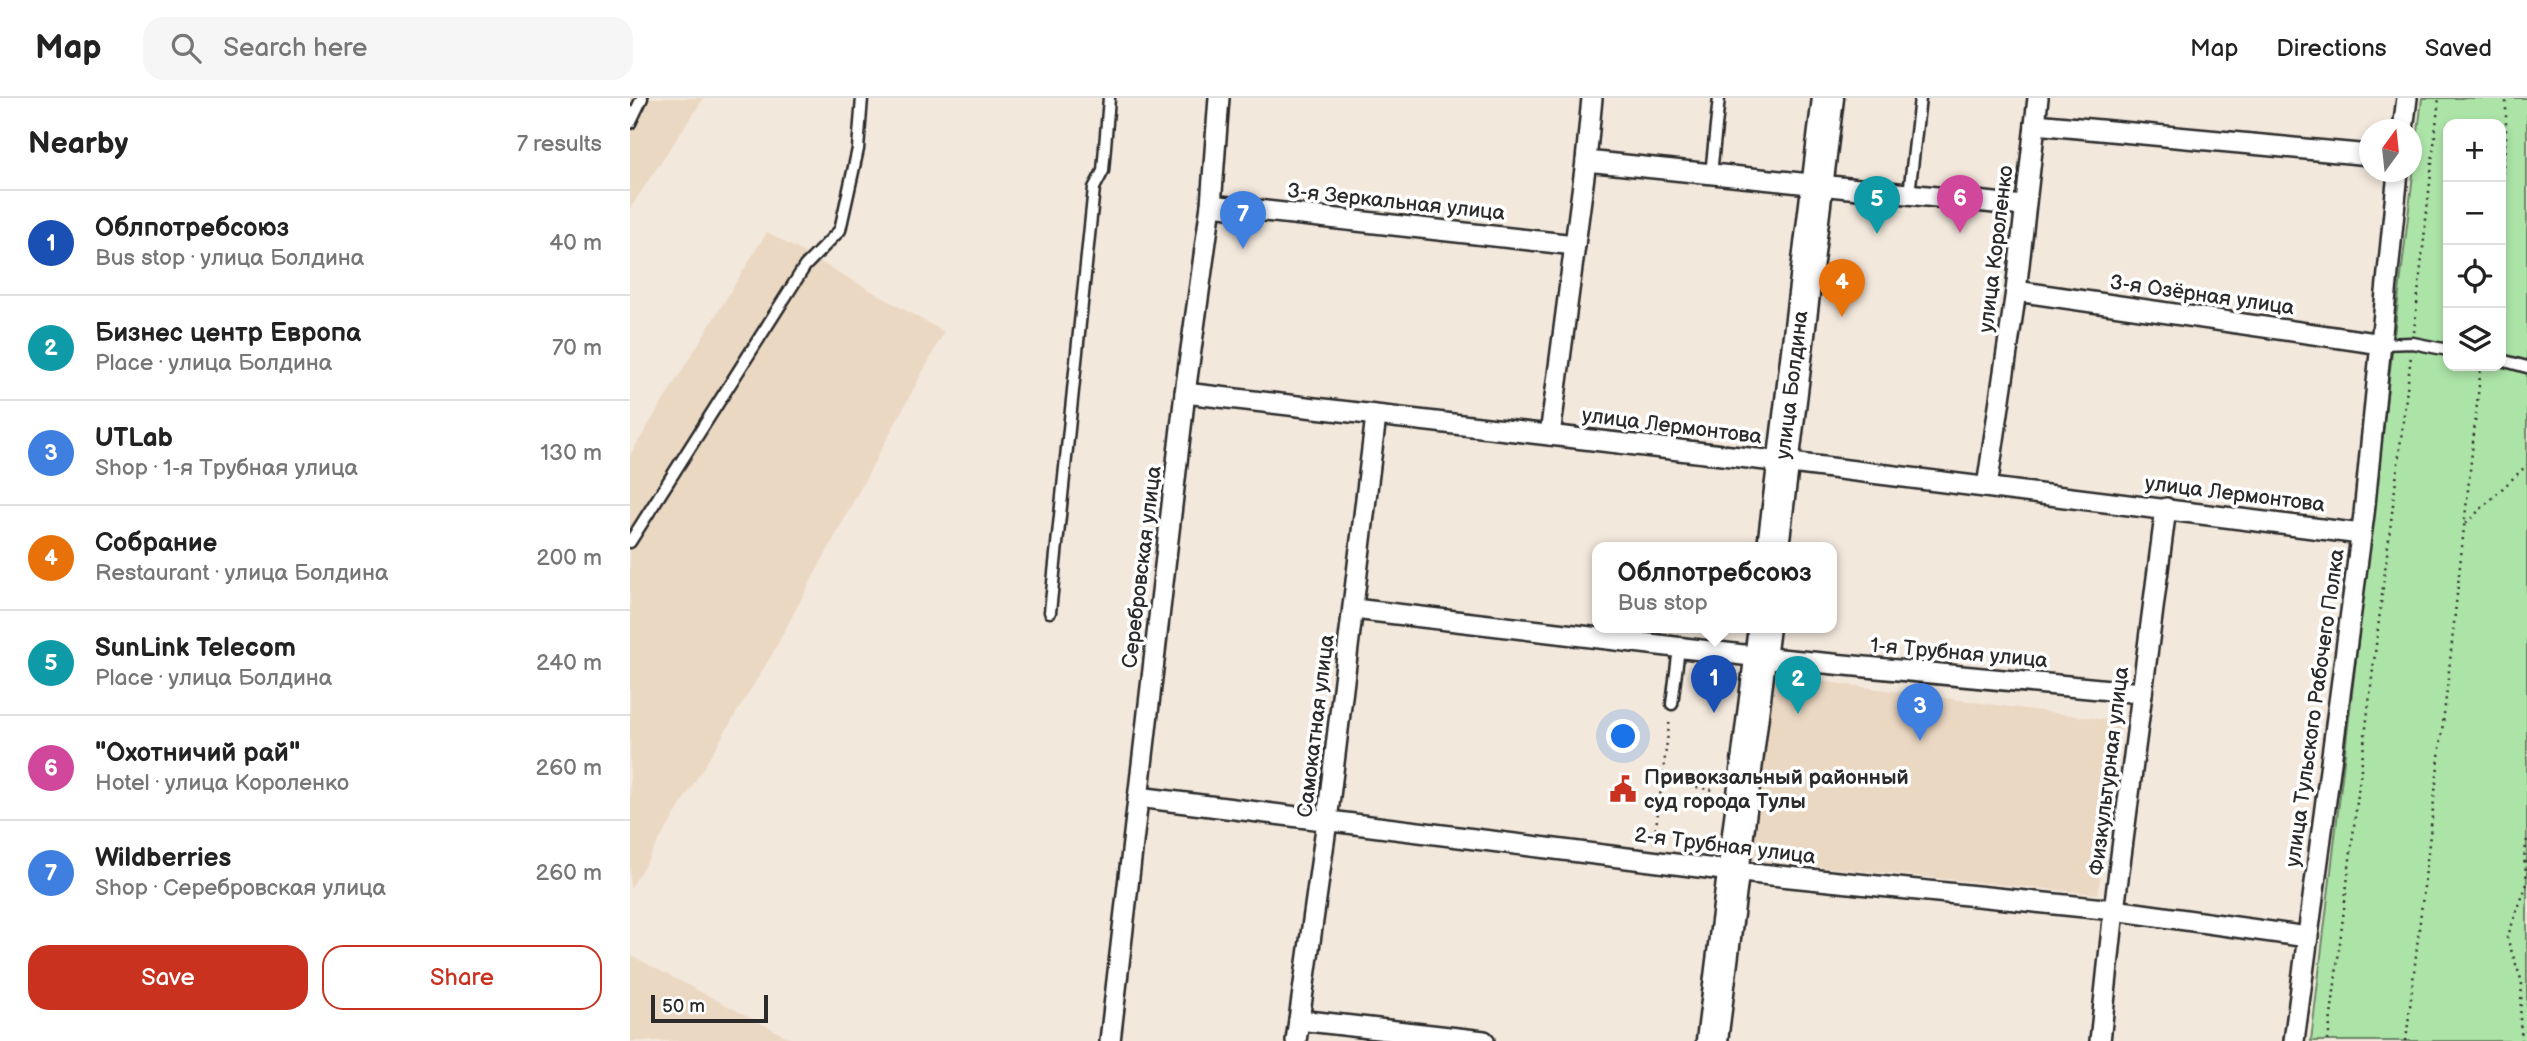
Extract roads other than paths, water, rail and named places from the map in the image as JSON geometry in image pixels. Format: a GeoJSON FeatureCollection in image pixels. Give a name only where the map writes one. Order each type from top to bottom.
{"type":"FeatureCollection","features":[{"type":"Feature","properties":{"kind":"main road","name":"улица Болдина"},"geometry":{"type":"LineString","coordinates":[[1774,542],[1828,98]]}},
{"type":"Feature","properties":{"kind":"main road"},"geometry":{"type":"LineString","coordinates":[[1712,1041],[1731,871],[1763,633]]}},
{"type":"Feature","properties":{"kind":"street","name":"Серебровская улица"},"geometry":{"type":"LineString","coordinates":[[1110,1041],[1185,393],[1211,205],[1219,98]]}},
{"type":"Feature","properties":{"kind":"street"},"geometry":{"type":"LineString","coordinates":[[1550,435],[1592,98]]}},
{"type":"Feature","properties":{"kind":"street","name":"улица Короленко"},"geometry":{"type":"LineString","coordinates":[[1987,487],[2016,291],[2038,98]]}},
{"type":"Feature","properties":{"kind":"street"},"geometry":{"type":"LineString","coordinates":[[2404,119],[2407,98]]}},
{"type":"Feature","properties":{"kind":"street"},"geometry":{"type":"LineString","coordinates":[[2035,124],[2359,154]]}},
{"type":"Feature","properties":{"kind":"street"},"geometry":{"type":"LineString","coordinates":[[1586,161],[2024,206]]}},
{"type":"Feature","properties":{"kind":"street","name":"улица Тульского Рабочего Полка"},"geometry":{"type":"LineString","coordinates":[[2294,1041],[2361,534],[2397,182]]}},
{"type":"Feature","properties":{"kind":"street","name":"3-я Зеркальная улица"},"geometry":{"type":"LineString","coordinates":[[1211,205],[1575,245]]}},
{"type":"Feature","properties":{"kind":"street","name":"3-я Озёрная улица"},"geometry":{"type":"LineString","coordinates":[[2016,291],[2382,344]]}},
{"type":"Feature","properties":{"kind":"street","name":"улица Лермонтова"},"geometry":{"type":"LineString","coordinates":[[1185,393],[1783,462],[2361,534]]}},
{"type":"Feature","properties":{"kind":"street","name":"Самокатная улица"},"geometry":{"type":"LineString","coordinates":[[1296,1041],[1327,821],[1376,416]]}},
{"type":"Feature","properties":{"kind":"street","name":"Физкультурная улица"},"geometry":{"type":"LineString","coordinates":[[2100,1041],[2114,910],[2166,508]]}},
{"type":"Feature","properties":{"kind":"street","name":"1-я Трубная улица"},"geometry":{"type":"LineString","coordinates":[[1354,609],[1760,657],[2142,693]]}},
{"type":"Feature","properties":{"kind":"street","name":"2-я Трубная улица"},"geometry":{"type":"LineString","coordinates":[[1138,797],[1731,871],[2114,910],[2307,937]]}},
{"type":"Feature","properties":{"kind":"street"},"geometry":{"type":"LineString","coordinates":[[1299,1020],[1483,1041]]}},
{"type":"Feature","properties":{"kind":"lane"},"geometry":{"type":"LineString","coordinates":[[630,123],[642,98]]}},
{"type":"Feature","properties":{"kind":"lane"},"geometry":{"type":"LineString","coordinates":[[630,542],[805,266],[840,229],[858,149],[862,98]]}},
{"type":"Feature","properties":{"kind":"lane"},"geometry":{"type":"LineString","coordinates":[[1050,612],[1094,188],[1103,171],[1109,98]]}},
{"type":"Feature","properties":{"kind":"lane"},"geometry":{"type":"LineString","coordinates":[[1711,174],[1719,98]]}},
{"type":"Feature","properties":{"kind":"lane"},"geometry":{"type":"LineString","coordinates":[[1909,194],[1920,98]]}},
{"type":"Feature","properties":{"kind":"lane"},"geometry":{"type":"LineString","coordinates":[[2382,344],[2413,343],[2443,349]]}},
{"type":"Feature","properties":{"kind":"lane"},"geometry":{"type":"LineString","coordinates":[[2506,361],[2527,367]]}},
{"type":"Feature","properties":{"kind":"lane"},"geometry":{"type":"LineString","coordinates":[[1672,704],[1679,648]]}},
{"type":"Feature","properties":{"kind":"place","name":"\"Охотничий рай\""},"geometry":{"type":"Point","coordinates":[1960,233]}},
{"type":"Feature","properties":{"kind":"place","name":"SunLink Telecom"},"geometry":{"type":"Point","coordinates":[1877,234]}},
{"type":"Feature","properties":{"kind":"place","name":"Wildberries"},"geometry":{"type":"Point","coordinates":[1243,249]}},
{"type":"Feature","properties":{"kind":"place","name":"Собрание"},"geometry":{"type":"Point","coordinates":[1842,317]}},
{"type":"Feature","properties":{"kind":"place","name":"Облпотребсоюз"},"geometry":{"type":"Point","coordinates":[1714,713]}},
{"type":"Feature","properties":{"kind":"place","name":"Бизнес центр Европа"},"geometry":{"type":"Point","coordinates":[1798,714]}},
{"type":"Feature","properties":{"kind":"place","name":"UTLab"},"geometry":{"type":"Point","coordinates":[1920,741]}},
{"type":"Feature","properties":{"kind":"place","name":"Привокзальный районный суд города Тулы"},"geometry":{"type":"Point","coordinates":[1623,789]}}]}
